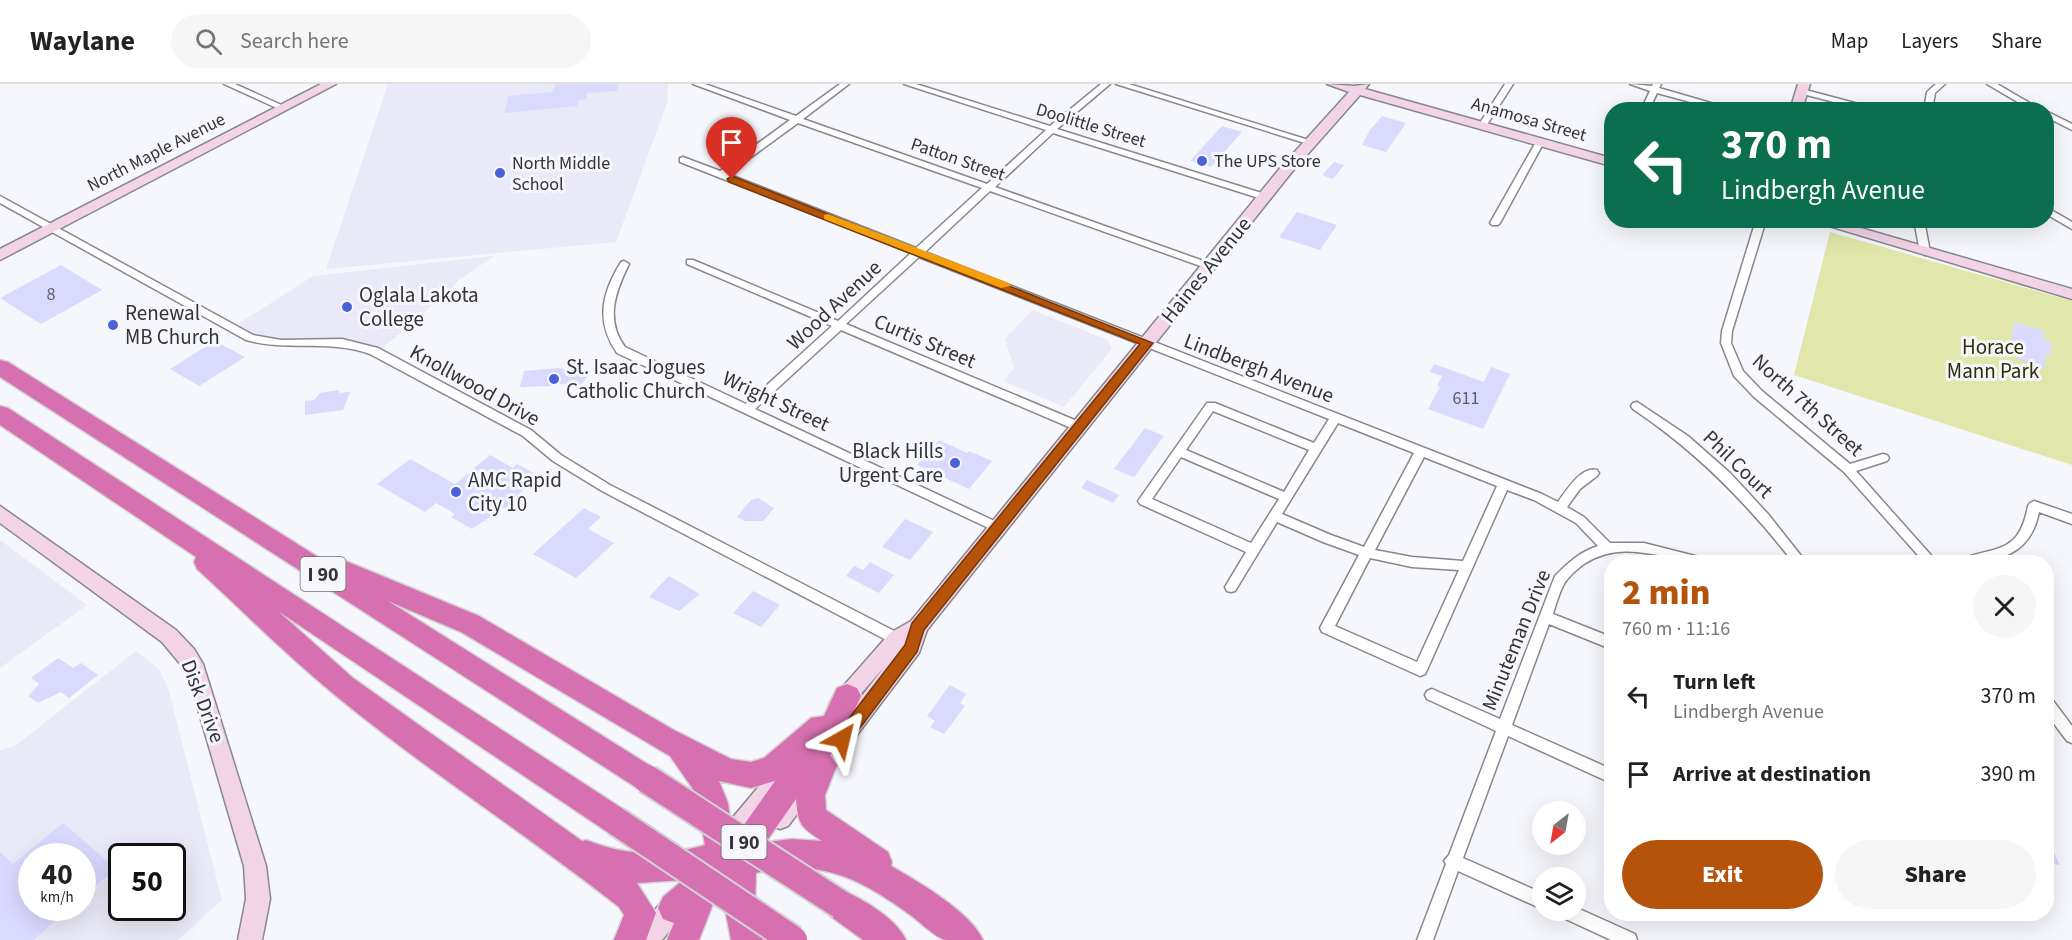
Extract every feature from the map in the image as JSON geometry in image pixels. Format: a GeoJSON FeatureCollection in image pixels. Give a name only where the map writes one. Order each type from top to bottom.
{"type":"FeatureCollection","features":[{"type":"Feature","properties":{"kind":"highway","name":"I 90"},"geometry":{"type":"LineString","coordinates":[[0,367],[647,779],[841,905],[890,940]]}},
{"type":"Feature","properties":{"kind":"highway","name":"I 90"},"geometry":{"type":"LineString","coordinates":[[0,414],[793,940]]}},
{"type":"Feature","properties":{"kind":"highway"},"geometry":{"type":"LineString","coordinates":[[140,507],[176,535],[304,651],[378,713],[552,836],[630,896],[637,905],[638,922],[630,940]]}},
{"type":"Feature","properties":{"kind":"highway"},"geometry":{"type":"LineString","coordinates":[[286,550],[315,556],[356,577],[470,624],[662,738],[727,771],[751,775],[763,773],[783,761],[820,727]]}},
{"type":"Feature","properties":{"kind":"highway"},"geometry":{"type":"LineString","coordinates":[[683,940],[729,860],[829,733],[847,696]]}},
{"type":"Feature","properties":{"kind":"highway"},"geometry":{"type":"LineString","coordinates":[[662,738],[688,759],[711,795],[740,894],[747,940]]}},
{"type":"Feature","properties":{"kind":"highway"},"geometry":{"type":"LineString","coordinates":[[823,765],[810,795],[812,817],[892,872],[956,931]]}},
{"type":"Feature","properties":{"kind":"highway"},"geometry":{"type":"LineString","coordinates":[[674,908],[786,812]]}},
{"type":"Feature","properties":{"kind":"highway"},"geometry":{"type":"LineString","coordinates":[[552,836],[593,858],[638,868],[675,867],[804,854],[846,861],[873,873],[956,931]]}},
{"type":"Feature","properties":{"kind":"main road","name":"North Maple Avenue"},"geometry":{"type":"LineString","coordinates":[[0,255],[330,84]]}},
{"type":"Feature","properties":{"kind":"main road","name":"Anamosa Street"},"geometry":{"type":"LineString","coordinates":[[1333,84],[1361,87],[1482,126],[1604,160]]}},
{"type":"Feature","properties":{"kind":"main road","name":"Haines Avenue"},"geometry":{"type":"LineString","coordinates":[[786,812],[852,726],[909,638],[1265,197],[1361,87]]}},
{"type":"Feature","properties":{"kind":"main road"},"geometry":{"type":"LineString","coordinates":[[1798,102],[1803,87]]}},
{"type":"Feature","properties":{"kind":"main road"},"geometry":{"type":"LineString","coordinates":[[1843,228],[2072,294]]}},
{"type":"Feature","properties":{"kind":"main road","name":"Disk Drive"},"geometry":{"type":"LineString","coordinates":[[0,513],[169,636],[187,654],[205,698],[255,866],[258,899],[250,940]]}},
{"type":"Feature","properties":{"kind":"main road","name":"Haines Avenue"},"geometry":{"type":"LineString","coordinates":[[683,940],[729,860],[820,727],[847,696],[909,638]]}},
{"type":"Feature","properties":{"kind":"main road"},"geometry":{"type":"LineString","coordinates":[[647,940],[674,908]]}},
{"type":"Feature","properties":{"kind":"street"},"geometry":{"type":"LineString","coordinates":[[228,84],[284,108]]}},
{"type":"Feature","properties":{"kind":"street","name":"Patton Street"},"geometry":{"type":"LineString","coordinates":[[697,84],[1209,266]]}},
{"type":"Feature","properties":{"kind":"street"},"geometry":{"type":"LineString","coordinates":[[721,175],[845,84]]}},
{"type":"Feature","properties":{"kind":"street","name":"Doolittle Street"},"geometry":{"type":"LineString","coordinates":[[908,84],[1050,131],[1099,144],[1265,197]]}},
{"type":"Feature","properties":{"kind":"street","name":"Wood Avenue"},"geometry":{"type":"LineString","coordinates":[[748,409],[988,187],[1106,84]]}},
{"type":"Feature","properties":{"kind":"street"},"geometry":{"type":"LineString","coordinates":[[1120,84],[1311,142]]}},
{"type":"Feature","properties":{"kind":"street"},"geometry":{"type":"LineString","coordinates":[[1482,126],[1509,84]]}},
{"type":"Feature","properties":{"kind":"street"},"geometry":{"type":"LineString","coordinates":[[1634,84],[1656,87],[1705,102]]}},
{"type":"Feature","properties":{"kind":"street"},"geometry":{"type":"LineString","coordinates":[[1929,102],[1931,92],[1941,84]]}},
{"type":"Feature","properties":{"kind":"street"},"geometry":{"type":"LineString","coordinates":[[1990,84],[2023,102]]}},
{"type":"Feature","properties":{"kind":"street"},"geometry":{"type":"LineString","coordinates":[[1649,102],[1656,87]]}},
{"type":"Feature","properties":{"kind":"street"},"geometry":{"type":"LineString","coordinates":[[1803,87],[1851,102]]}},
{"type":"Feature","properties":{"kind":"street"},"geometry":{"type":"LineString","coordinates":[[2054,118],[2072,127]]}},
{"type":"Feature","properties":{"kind":"street"},"geometry":{"type":"LineString","coordinates":[[1495,223],[1540,142]]}},
{"type":"Feature","properties":{"kind":"street","name":"Lindbergh Avenue"},"geometry":{"type":"LineString","coordinates":[[683,160],[1504,484],[1560,508],[1580,520],[1606,547]]}},
{"type":"Feature","properties":{"kind":"street","name":"Knollwood Drive"},"geometry":{"type":"LineString","coordinates":[[0,199],[250,338],[264,343],[279,344],[347,341],[377,352],[527,433],[564,463],[606,488],[909,638]]}},
{"type":"Feature","properties":{"kind":"street"},"geometry":{"type":"LineString","coordinates":[[2054,215],[2072,226]]}},
{"type":"Feature","properties":{"kind":"street","name":"North 7th Street"},"geometry":{"type":"LineString","coordinates":[[1759,228],[1727,331],[1729,353],[1738,373],[1758,394],[1848,469],[1925,555]]}},
{"type":"Feature","properties":{"kind":"street"},"geometry":{"type":"LineString","coordinates":[[1920,228],[1925,252]]}},
{"type":"Feature","properties":{"kind":"street","name":"Curtis Street"},"geometry":{"type":"LineString","coordinates":[[690,262],[1080,427]]}},
{"type":"Feature","properties":{"kind":"street","name":"Wright Street"},"geometry":{"type":"LineString","coordinates":[[624,264],[615,283],[608,309],[610,335],[615,343],[631,356],[999,528]]}},
{"type":"Feature","properties":{"kind":"street"},"geometry":{"type":"LineString","coordinates":[[1254,550],[1144,501],[1210,406],[1317,449]]}},
{"type":"Feature","properties":{"kind":"street","name":"Phil Court"},"geometry":{"type":"LineString","coordinates":[[1637,406],[1672,428],[1748,498],[1794,555]]}},
{"type":"Feature","properties":{"kind":"street"},"geometry":{"type":"LineString","coordinates":[[1232,587],[1335,418]]}},
{"type":"Feature","properties":{"kind":"street"},"geometry":{"type":"LineString","coordinates":[[1179,451],[1287,498]]}},
{"type":"Feature","properties":{"kind":"street"},"geometry":{"type":"LineString","coordinates":[[1420,451],[1327,628],[1420,670],[1504,484]]}},
{"type":"Feature","properties":{"kind":"street"},"geometry":{"type":"LineString","coordinates":[[1848,469],[1883,458]]}},
{"type":"Feature","properties":{"kind":"street"},"geometry":{"type":"LineString","coordinates":[[1560,508],[1576,486],[1593,473]]}},
{"type":"Feature","properties":{"kind":"street"},"geometry":{"type":"LineString","coordinates":[[1996,555],[2018,545],[2032,525],[2034,506],[2072,519]]}},
{"type":"Feature","properties":{"kind":"street"},"geometry":{"type":"LineString","coordinates":[[1276,516],[1366,553],[1406,561],[1467,566]]}},
{"type":"Feature","properties":{"kind":"street","name":"Minuteman Drive"},"geometry":{"type":"LineString","coordinates":[[1425,940],[1452,861],[1560,580],[1570,566],[1581,558],[1606,547],[1648,548],[1676,555]]}},
{"type":"Feature","properties":{"kind":"street"},"geometry":{"type":"LineString","coordinates":[[1546,617],[1604,640]]}},
{"type":"Feature","properties":{"kind":"street"},"geometry":{"type":"LineString","coordinates":[[1432,695],[1604,773]]}},
{"type":"Feature","properties":{"kind":"street"},"geometry":{"type":"LineString","coordinates":[[2054,713],[2072,737]]}},
{"type":"Feature","properties":{"kind":"street"},"geometry":{"type":"LineString","coordinates":[[1452,861],[1532,897]]}},
{"type":"Feature","properties":{"kind":"street"},"geometry":{"type":"LineString","coordinates":[[1586,920],[1629,940]]}},
{"type":"Feature","properties":{"kind":"shaded area","name":"North Middle School"},"geometry":{"type":"Polygon","coordinates":[[[388,84],[668,84],[667,103],[616,242],[326,269],[388,84]]]}},
{"type":"Feature","properties":{"kind":"shaded area","name":"Oglala Lakota College"},"geometry":{"type":"Polygon","coordinates":[[[494,256],[459,280],[377,353],[359,344],[264,343],[232,328],[313,276],[494,256]]]}},
{"type":"Feature","properties":{"kind":"shaded area"},"geometry":{"type":"Polygon","coordinates":[[[1032,310],[1108,340],[1112,349],[1064,407],[1003,381],[1014,368],[1005,339],[1032,310]]]}},
{"type":"Feature","properties":{"kind":"shaded area"},"geometry":{"type":"Polygon","coordinates":[[[0,540],[87,605],[0,668],[0,540]]]}},
{"type":"Feature","properties":{"kind":"shaded area"},"geometry":{"type":"Polygon","coordinates":[[[136,651],[159,669],[168,688],[222,900],[178,940],[0,940],[0,750],[15,746],[136,651]]]}},
{"type":"Feature","properties":{"kind":"green space","name":"Horace Mann Park"},"geometry":{"type":"Polygon","coordinates":[[[1830,232],[2072,301],[2072,465],[1794,375],[1830,232]]]}},
{"type":"Feature","properties":{"kind":"building","name":"North Middle School"},"geometry":{"type":"Polygon","coordinates":[[[555,84],[618,84],[618,91],[587,93],[586,99],[578,100],[577,106],[505,113],[508,96],[553,92],[555,84]]]}},
{"type":"Feature","properties":{"kind":"building"},"geometry":{"type":"Polygon","coordinates":[[[1382,116],[1406,123],[1386,152],[1362,145],[1370,130],[1382,116]]]}},
{"type":"Feature","properties":{"kind":"building"},"geometry":{"type":"Polygon","coordinates":[[[1222,126],[1242,132],[1211,167],[1190,161],[1222,126]]]}},
{"type":"Feature","properties":{"kind":"building"},"geometry":{"type":"Polygon","coordinates":[[[1334,162],[1344,165],[1333,179],[1322,175],[1334,162]]]}},
{"type":"Feature","properties":{"kind":"building"},"geometry":{"type":"Polygon","coordinates":[[[1297,212],[1337,225],[1320,250],[1279,237],[1297,212]]]}},
{"type":"Feature","properties":{"kind":"building"},"geometry":{"type":"Polygon","coordinates":[[[61,265],[102,290],[41,324],[0,298],[61,265]]]}},
{"type":"Feature","properties":{"kind":"building"},"geometry":{"type":"Polygon","coordinates":[[[2014,322],[2043,330],[2043,337],[2051,343],[2051,356],[2046,354],[2045,368],[2017,359],[2018,346],[2011,344],[2014,322]]]}},
{"type":"Feature","properties":{"kind":"building"},"geometry":{"type":"Polygon","coordinates":[[[215,341],[245,357],[199,386],[170,369],[215,341]]]}},
{"type":"Feature","properties":{"kind":"building"},"geometry":{"type":"Polygon","coordinates":[[[1434,364],[1484,382],[1491,367],[1510,374],[1483,429],[1428,409],[1440,387],[1437,386],[1442,376],[1430,372],[1434,364]]]}},
{"type":"Feature","properties":{"kind":"building","name":"St. Isaac Jogues Catholic Church"},"geometry":{"type":"Polygon","coordinates":[[[559,368],[589,375],[579,387],[556,383],[554,386],[520,387],[524,371],[559,368]]]}},
{"type":"Feature","properties":{"kind":"building"},"geometry":{"type":"Polygon","coordinates":[[[339,390],[339,393],[350,392],[343,410],[305,415],[305,401],[314,400],[320,393],[339,390]]]}},
{"type":"Feature","properties":{"kind":"building"},"geometry":{"type":"Polygon","coordinates":[[[1145,428],[1164,436],[1134,477],[1114,469],[1145,428]]]}},
{"type":"Feature","properties":{"kind":"building","name":"Black Hills Urgent Care"},"geometry":{"type":"Polygon","coordinates":[[[939,440],[992,461],[969,489],[917,465],[939,440]]]}},
{"type":"Feature","properties":{"kind":"building","name":"AMC Rapid City 10"},"geometry":{"type":"Polygon","coordinates":[[[490,455],[513,468],[517,464],[537,475],[515,498],[521,501],[509,511],[503,508],[472,529],[451,517],[455,514],[436,503],[425,512],[377,484],[410,459],[455,484],[490,455]]]}},
{"type":"Feature","properties":{"kind":"building"},"geometry":{"type":"Polygon","coordinates":[[[1087,480],[1119,495],[1113,503],[1081,488],[1087,480]]]}},
{"type":"Feature","properties":{"kind":"building"},"geometry":{"type":"Polygon","coordinates":[[[758,498],[774,508],[763,521],[745,521],[737,517],[751,500],[758,498]]]}},
{"type":"Feature","properties":{"kind":"building"},"geometry":{"type":"Polygon","coordinates":[[[584,508],[601,517],[588,529],[614,543],[576,578],[533,554],[584,508]]]}},
{"type":"Feature","properties":{"kind":"building"},"geometry":{"type":"Polygon","coordinates":[[[905,519],[933,532],[910,560],[882,547],[905,519]]]}},
{"type":"Feature","properties":{"kind":"building"},"geometry":{"type":"Polygon","coordinates":[[[870,562],[894,575],[879,593],[846,576],[854,566],[863,570],[870,562]]]}},
{"type":"Feature","properties":{"kind":"building"},"geometry":{"type":"Polygon","coordinates":[[[669,576],[700,594],[679,611],[649,597],[669,576]]]}},
{"type":"Feature","properties":{"kind":"building"},"geometry":{"type":"Polygon","coordinates":[[[753,591],[780,605],[761,627],[733,613],[753,591]]]}},
{"type":"Feature","properties":{"kind":"building"},"geometry":{"type":"Polygon","coordinates":[[[58,658],[73,668],[81,663],[98,675],[69,698],[61,692],[38,703],[28,696],[39,684],[31,678],[58,658]]]}},
{"type":"Feature","properties":{"kind":"building"},"geometry":{"type":"Polygon","coordinates":[[[950,685],[966,694],[960,703],[965,706],[944,734],[930,727],[935,721],[927,716],[950,685]]]}},
{"type":"Feature","properties":{"kind":"building"},"geometry":{"type":"Polygon","coordinates":[[[63,823],[86,843],[39,843],[63,823]]]}},
{"type":"Feature","properties":{"kind":"building"},"geometry":{"type":"Polygon","coordinates":[[[0,852],[13,864],[18,860],[18,921],[56,921],[33,940],[0,940],[0,852]]]}},
{"type":"Feature","properties":{"kind":"building"},"geometry":{"type":"Polygon","coordinates":[[[96,852],[108,862],[108,876],[96,885],[96,852]]]}},
{"type":"Feature","properties":{"kind":"building"},"geometry":{"type":"Polygon","coordinates":[[[2054,853],[2060,865],[2054,864],[2054,853]]]}},
{"type":"Feature","properties":{"kind":"slow traffic"},"geometry":{"type":"LineString","coordinates":[[828,217],[1005,286]]}},
{"type":"Feature","properties":{"kind":"place","name":"The UPS Store"},"geometry":{"type":"Point","coordinates":[1202,161]}},
{"type":"Feature","properties":{"kind":"place","name":"North Middle School"},"geometry":{"type":"Point","coordinates":[500,173]}},
{"type":"Feature","properties":{"kind":"place","name":"Oglala Lakota College"},"geometry":{"type":"Point","coordinates":[347,307]}},
{"type":"Feature","properties":{"kind":"place","name":"Renewal MB Church"},"geometry":{"type":"Point","coordinates":[113,325]}},
{"type":"Feature","properties":{"kind":"place","name":"St. Isaac Jogues Catholic Church"},"geometry":{"type":"Point","coordinates":[554,379]}},
{"type":"Feature","properties":{"kind":"place","name":"Black Hills Urgent Care"},"geometry":{"type":"Point","coordinates":[955,463]}},
{"type":"Feature","properties":{"kind":"place","name":"AMC Rapid City 10"},"geometry":{"type":"Point","coordinates":[456,492]}},
{"type":"Feature","properties":{"kind":"route"},"geometry":{"type":"LineString","coordinates":[[732,179],[1112,327],[1147,343],[918,627],[912,647],[842,739]]}}]}
